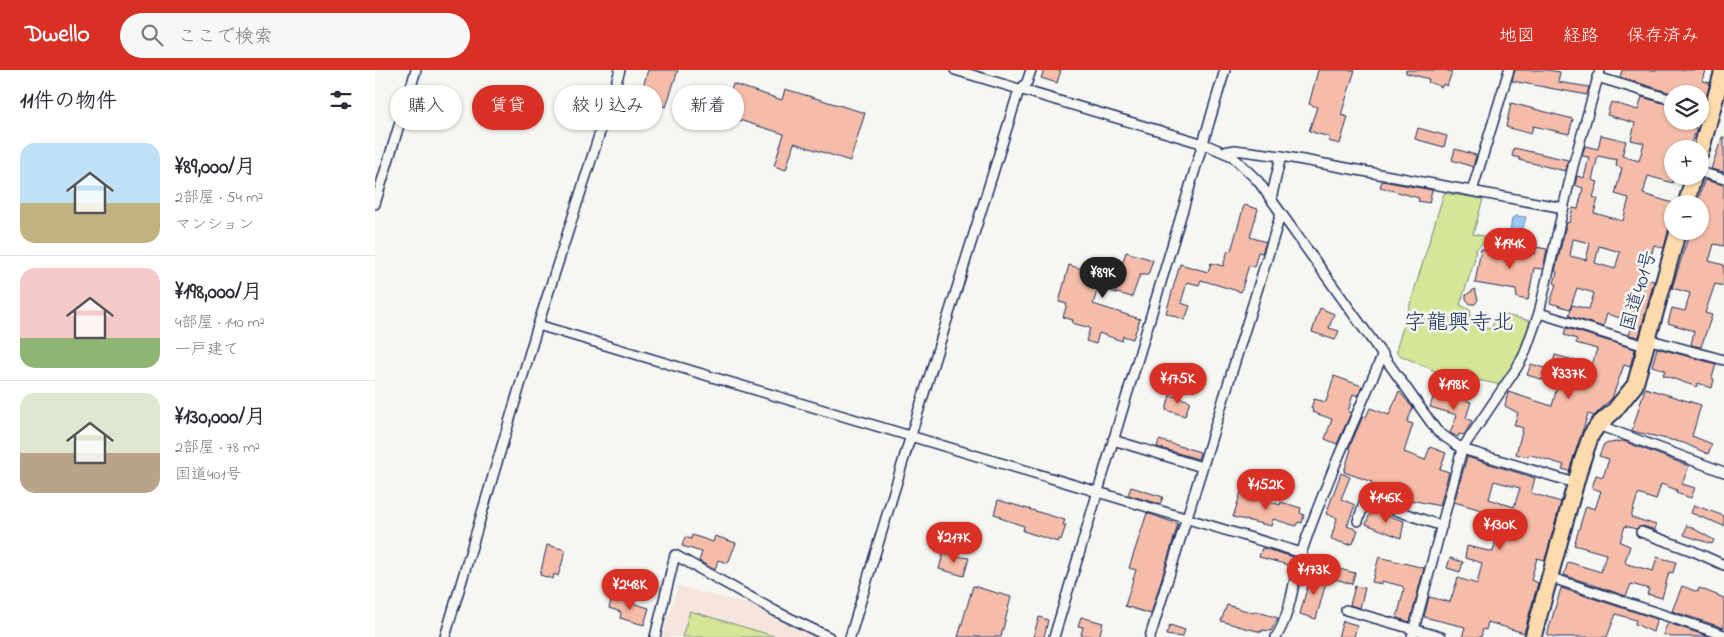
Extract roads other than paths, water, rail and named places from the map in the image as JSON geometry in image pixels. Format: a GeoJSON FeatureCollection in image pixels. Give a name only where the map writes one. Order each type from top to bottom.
{"type":"FeatureCollection","features":[{"type":"Feature","properties":{"kind":"highway"},"geometry":{"type":"LineString","coordinates":[[1709,104],[1723,70]]}},
{"type":"Feature","properties":{"kind":"highway","name":"国道401号"},"geometry":{"type":"LineString","coordinates":[[1533,637],[1575,482],[1591,435],[1635,385],[1675,240]]}},
{"type":"Feature","properties":{"kind":"street"},"geometry":{"type":"LineString","coordinates":[[375,204],[416,70]]}},
{"type":"Feature","properties":{"kind":"street"},"geometry":{"type":"LineString","coordinates":[[445,637],[538,325],[620,70]]}},
{"type":"Feature","properties":{"kind":"street"},"geometry":{"type":"LineString","coordinates":[[955,70],[1204,144],[1224,152],[1245,168],[1271,199],[1437,431],[1462,449],[1575,482]]}},
{"type":"Feature","properties":{"kind":"street"},"geometry":{"type":"LineString","coordinates":[[850,637],[1018,93],[1023,89],[1031,70]]}},
{"type":"Feature","properties":{"kind":"street"},"geometry":{"type":"LineString","coordinates":[[1054,637],[1225,70]]}},
{"type":"Feature","properties":{"kind":"street"},"geometry":{"type":"LineString","coordinates":[[1472,191],[1509,70]]}},
{"type":"Feature","properties":{"kind":"street"},"geometry":{"type":"LineString","coordinates":[[1414,633],[1462,449],[1524,355],[1539,313],[1599,74],[1664,97]]}},
{"type":"Feature","properties":{"kind":"street"},"geometry":{"type":"LineString","coordinates":[[1224,152],[1235,150],[1281,156],[1564,208]]}},
{"type":"Feature","properties":{"kind":"street"},"geometry":{"type":"LineString","coordinates":[[1271,199],[1281,156]]}},
{"type":"Feature","properties":{"kind":"street"},"geometry":{"type":"LineString","coordinates":[[1709,175],[1724,180]]}},
{"type":"Feature","properties":{"kind":"street"},"geometry":{"type":"LineString","coordinates":[[1150,637],[1281,213]]}},
{"type":"Feature","properties":{"kind":"street"},"geometry":{"type":"LineString","coordinates":[[1539,313],[1646,342],[1724,360]]}},
{"type":"Feature","properties":{"kind":"street"},"geometry":{"type":"LineString","coordinates":[[538,325],[1302,553]]}},
{"type":"Feature","properties":{"kind":"street"},"geometry":{"type":"LineString","coordinates":[[1276,637],[1286,619],[1302,553],[1328,480],[1383,354]]}},
{"type":"Feature","properties":{"kind":"street"},"geometry":{"type":"LineString","coordinates":[[1598,425],[1724,472]]}},
{"type":"Feature","properties":{"kind":"street"},"geometry":{"type":"LineString","coordinates":[[1113,440],[1202,468]]}},
{"type":"Feature","properties":{"kind":"street"},"geometry":{"type":"LineString","coordinates":[[1358,521],[1365,500],[1442,526]]}},
{"type":"Feature","properties":{"kind":"street"},"geometry":{"type":"LineString","coordinates":[[1641,532],[1693,551],[1724,565]]}},
{"type":"Feature","properties":{"kind":"street"},"geometry":{"type":"LineString","coordinates":[[655,637],[675,555],[775,611],[829,637]]}},
{"type":"Feature","properties":{"kind":"street"},"geometry":{"type":"LineString","coordinates":[[1549,577],[1724,635]]}},
{"type":"Feature","properties":{"kind":"street"},"geometry":{"type":"LineString","coordinates":[[1346,610],[1414,633],[1441,637]]}},
{"type":"Feature","properties":{"kind":"water"},"geometry":{"type":"Polygon","coordinates":[[[1517,216],[1526,217],[1520,239],[1509,237],[1512,218],[1517,216]]]}},
{"type":"Feature","properties":{"kind":"district","name":"字龍興寺北"},"geometry":{"type":"Point","coordinates":[1459,324]}}]}
